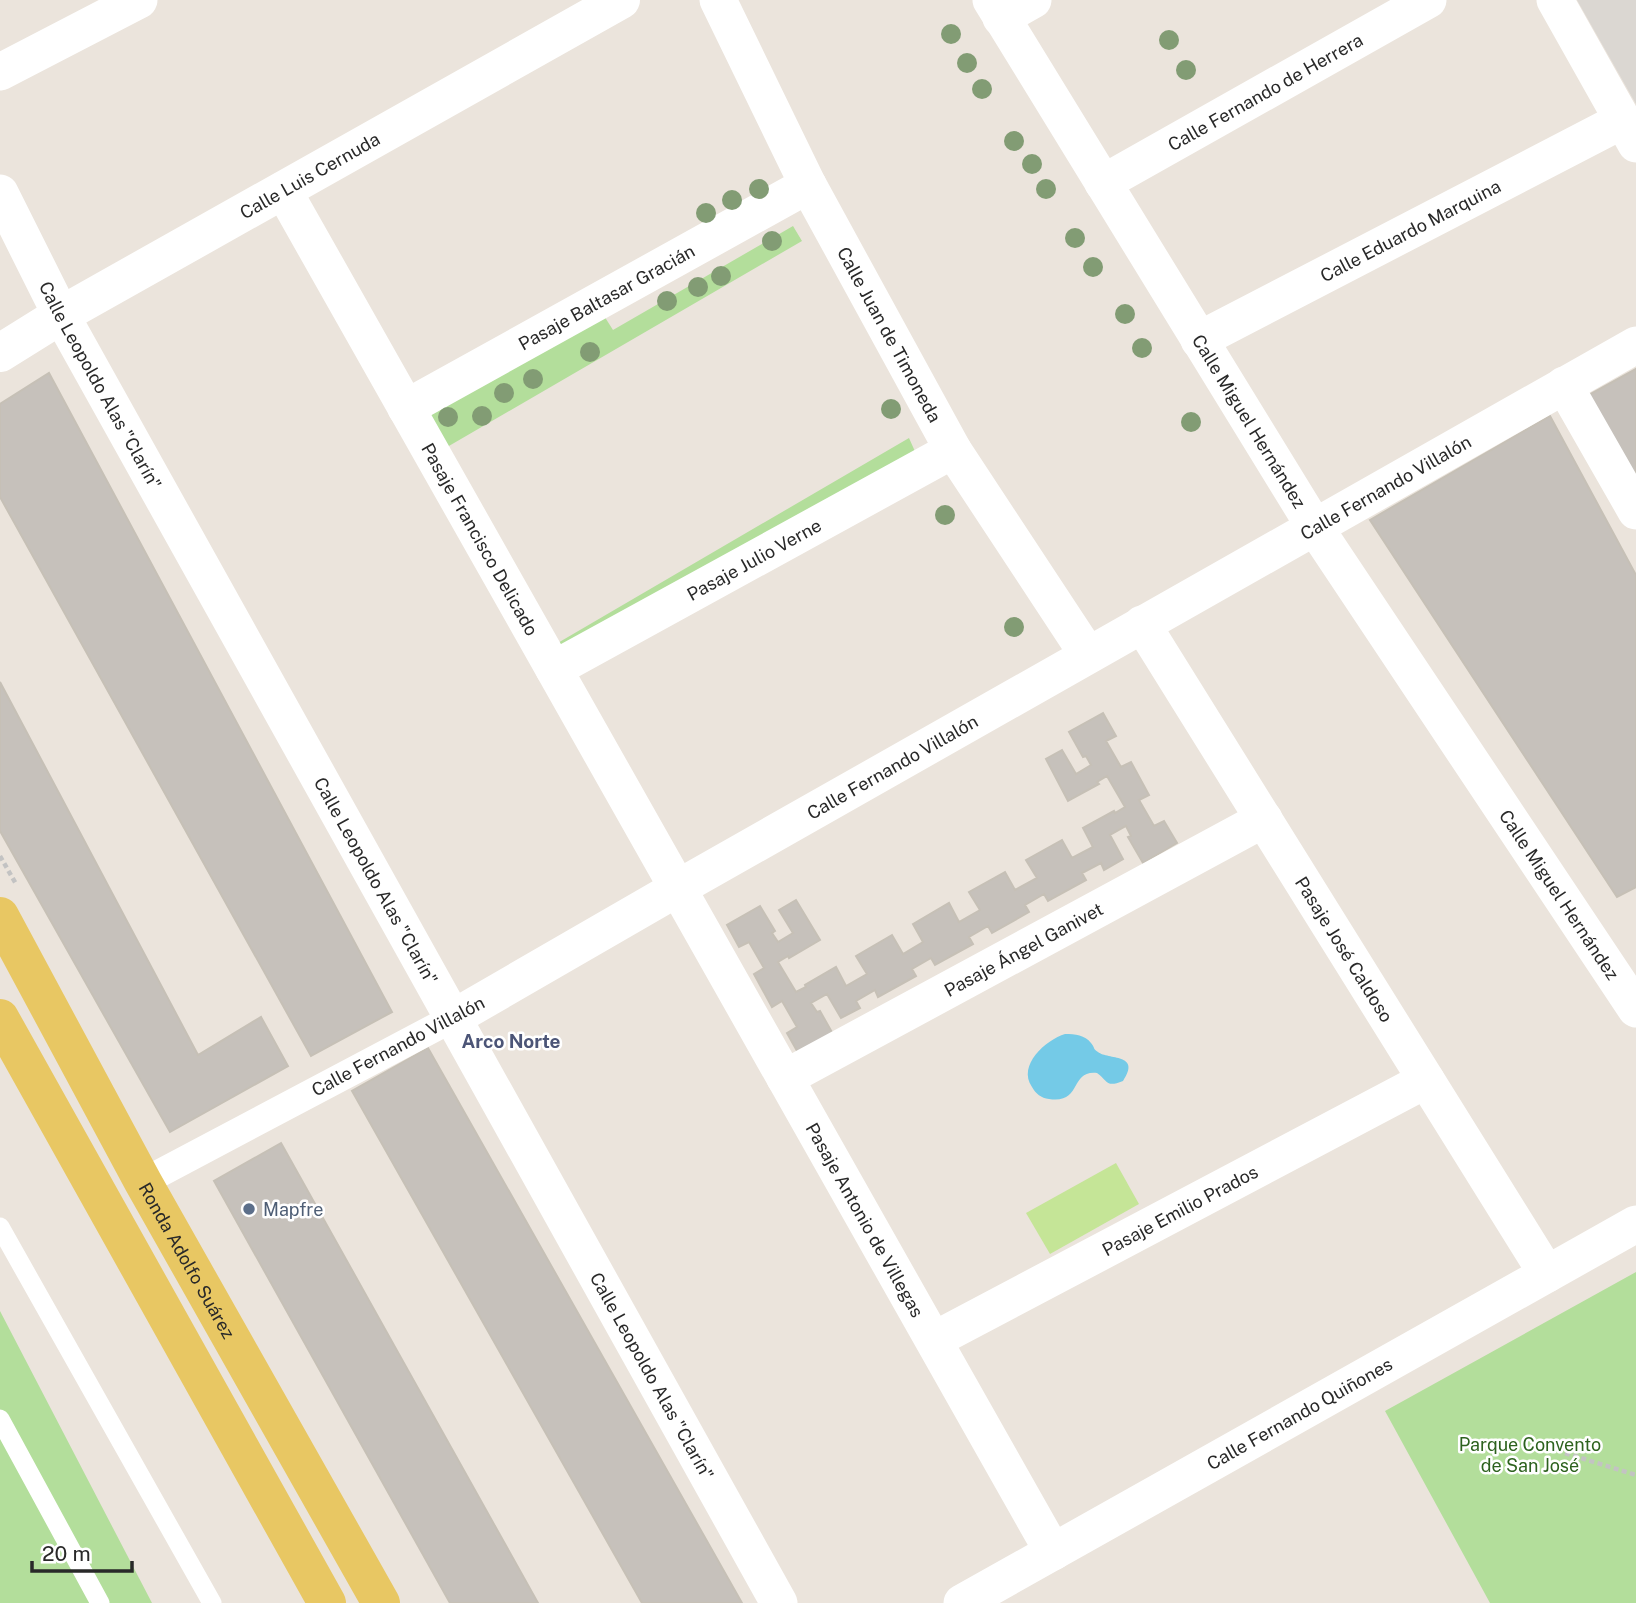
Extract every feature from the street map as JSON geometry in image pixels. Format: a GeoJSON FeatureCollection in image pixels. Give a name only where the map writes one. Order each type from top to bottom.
{"type":"FeatureCollection","features":[{"type":"Feature","properties":{"kind":"main road","name":"Ronda Adolfo Suárez"},"geometry":{"type":"LineString","coordinates":[[0,916],[143,1182],[381,1603]]}},
{"type":"Feature","properties":{"kind":"main road"},"geometry":{"type":"LineString","coordinates":[[0,1017],[327,1603]]}},
{"type":"Feature","properties":{"kind":"street"},"geometry":{"type":"LineString","coordinates":[[0,72],[139,0]]}},
{"type":"Feature","properties":{"kind":"street","name":"Calle Luis Cernuda"},"geometry":{"type":"LineString","coordinates":[[0,353],[61,315],[621,0]]}},
{"type":"Feature","properties":{"kind":"street","name":"Calle Juan de Timoneda"},"geometry":{"type":"LineString","coordinates":[[718,0],[808,184],[953,450],[1088,655]]}},
{"type":"Feature","properties":{"kind":"street"},"geometry":{"type":"LineString","coordinates":[[996,9],[1033,0]]}},
{"type":"Feature","properties":{"kind":"street","name":"Calle Fernando de Herrera"},"geometry":{"type":"LineString","coordinates":[[1103,183],[1428,0]]}},
{"type":"Feature","properties":{"kind":"street"},"geometry":{"type":"LineString","coordinates":[[1555,0],[1629,132]]}},
{"type":"Feature","properties":{"kind":"street","name":"Calle Miguel Hernández"},"geometry":{"type":"LineString","coordinates":[[996,9],[1314,526],[1636,1009]]}},
{"type":"Feature","properties":{"kind":"street","name":"Calle Eduardo Marquina"},"geometry":{"type":"LineString","coordinates":[[1199,340],[1629,132]]}},
{"type":"Feature","properties":{"kind":"street","name":"Pasaje Baltasar Gracián"},"geometry":{"type":"LineString","coordinates":[[406,408],[808,184]]}},
{"type":"Feature","properties":{"kind":"street","name":"Pasaje Francisco Delicado"},"geometry":{"type":"LineString","coordinates":[[283,190],[677,888]]}},
{"type":"Feature","properties":{"kind":"street","name":"Calle Leopoldo Alas \"Clarín\""},"geometry":{"type":"LineString","coordinates":[[0,193],[61,315],[779,1603]]}},
{"type":"Feature","properties":{"kind":"street","name":"Calle Fernando Villalón"},"geometry":{"type":"LineString","coordinates":[[143,1182],[453,1018],[677,888],[1636,345]]}},
{"type":"Feature","properties":{"kind":"street"},"geometry":{"type":"LineString","coordinates":[[1564,385],[1636,511]]}},
{"type":"Feature","properties":{"kind":"street","name":"Pasaje Julio Verne"},"geometry":{"type":"LineString","coordinates":[[554,669],[953,450]]}},
{"type":"Feature","properties":{"kind":"street","name":"Pasaje José Caldoso"},"geometry":{"type":"LineString","coordinates":[[1142,624],[1548,1274]]}},
{"type":"Feature","properties":{"kind":"street","name":"Pasaje Ángel Ganivet"},"geometry":{"type":"LineString","coordinates":[[785,1078],[1264,819]]}},
{"type":"Feature","properties":{"kind":"street","name":"Pasaje Antonio de Villegas"},"geometry":{"type":"LineString","coordinates":[[677,888],[1053,1552]]}},
{"type":"Feature","properties":{"kind":"street","name":"Pasaje Emilio Prados"},"geometry":{"type":"LineString","coordinates":[[934,1340],[1426,1080]]}},
{"type":"Feature","properties":{"kind":"street","name":"Calle Fernando Quiñones"},"geometry":{"type":"LineString","coordinates":[[962,1603],[1636,1224]]}},
{"type":"Feature","properties":{"kind":"lane"},"geometry":{"type":"LineString","coordinates":[[0,1227],[212,1603]]}},
{"type":"Feature","properties":{"kind":"lane"},"geometry":{"type":"LineString","coordinates":[[0,1419],[100,1603]]}},
{"type":"Feature","properties":{"kind":"path"},"geometry":{"type":"LineString","coordinates":[[1565,1453],[1636,1475]]}},
{"type":"Feature","properties":{"kind":"green space"},"geometry":{"type":"Polygon","coordinates":[[[793,226],[802,241],[442,450],[423,415],[601,311],[613,330],[793,226]]]}},
{"type":"Feature","properties":{"kind":"green space"},"geometry":{"type":"Polygon","coordinates":[[[909,438],[926,476],[566,668],[556,644],[909,438]]]}},
{"type":"Feature","properties":{"kind":"green space"},"geometry":{"type":"Polygon","coordinates":[[[1116,1163],[1139,1204],[1050,1254],[1026,1213],[1116,1163]]]}},
{"type":"Feature","properties":{"kind":"green space","name":"Parque Convento de San José"},"geometry":{"type":"Polygon","coordinates":[[[1636,1272],[1636,1603],[1490,1603],[1385,1411],[1636,1272]]]}},
{"type":"Feature","properties":{"kind":"green space"},"geometry":{"type":"Polygon","coordinates":[[[0,1311],[152,1603],[0,1603],[0,1311]]]}},
{"type":"Feature","properties":{"kind":"shaded area"},"geometry":{"type":"Polygon","coordinates":[[[1577,0],[1636,0],[1636,104],[1577,0]]]}},
{"type":"Feature","properties":{"kind":"water"},"geometry":{"type":"Polygon","coordinates":[[[1065,1034],[1083,1037],[1089,1040],[1098,1052],[1126,1062],[1129,1066],[1123,1081],[1110,1084],[1097,1073],[1088,1073],[1082,1076],[1067,1097],[1049,1099],[1039,1095],[1028,1079],[1031,1062],[1042,1048],[1065,1034]]]}},
{"type":"Feature","properties":{"kind":"building"},"geometry":{"type":"Polygon","coordinates":[[[1636,369],[1636,478],[1589,395],[1636,369]]]}},
{"type":"Feature","properties":{"kind":"building"},"geometry":{"type":"Polygon","coordinates":[[[49,373],[392,1012],[311,1056],[0,497],[0,404],[49,373]]]}},
{"type":"Feature","properties":{"kind":"building"},"geometry":{"type":"Polygon","coordinates":[[[1550,416],[1636,575],[1636,887],[1617,897],[1370,520],[1550,416]]]}},
{"type":"Feature","properties":{"kind":"building"},"geometry":{"type":"Polygon","coordinates":[[[0,682],[198,1055],[261,1017],[288,1066],[170,1132],[0,831],[0,682]]]}},
{"type":"Feature","properties":{"kind":"building"},"geometry":{"type":"Polygon","coordinates":[[[1103,713],[1116,736],[1106,741],[1121,767],[1131,762],[1149,795],[1139,800],[1154,826],[1164,821],[1177,843],[1143,863],[1128,837],[1131,836],[1126,826],[1110,835],[1123,859],[1104,870],[1101,863],[1082,873],[1086,880],[1048,901],[1044,894],[1025,905],[1029,912],[992,933],[988,926],[969,937],[973,944],[935,965],[931,958],[912,969],[916,976],[878,997],[875,990],[856,1001],[860,1008],[841,1018],[827,994],[811,1003],[817,1012],[820,1011],[834,1036],[800,1056],[787,1033],[797,1027],[782,1001],[772,1007],[754,974],[764,968],[749,942],[739,947],[727,925],[760,906],[775,931],[772,933],[778,942],[793,933],[779,910],[796,900],[820,940],[778,962],[796,992],[836,967],[846,986],[867,974],[856,956],[892,935],[903,954],[923,942],[913,924],[949,903],[959,922],[980,910],[969,892],[1005,872],[1015,890],[1037,878],[1026,860],[1062,840],[1072,858],[1093,847],[1083,828],[1125,807],[1107,776],[1097,782],[1099,784],[1068,801],[1046,759],[1062,750],[1076,774],[1091,765],[1086,756],[1083,757],[1069,732],[1103,713]]]}},
{"type":"Feature","properties":{"kind":"building"},"geometry":{"type":"Polygon","coordinates":[[[428,1048],[742,1603],[642,1603],[352,1091],[428,1048]]]}},
{"type":"Feature","properties":{"kind":"building"},"geometry":{"type":"Polygon","coordinates":[[[281,1143],[538,1603],[450,1603],[214,1181],[281,1143]]]}},
{"type":"Feature","properties":{"kind":"place","name":"Mapfre"},"geometry":{"type":"Point","coordinates":[249,1209]}},
{"type":"Feature","properties":{"kind":"district","name":"Arco Norte"},"geometry":{"type":"Point","coordinates":[511,1041]}}]}
